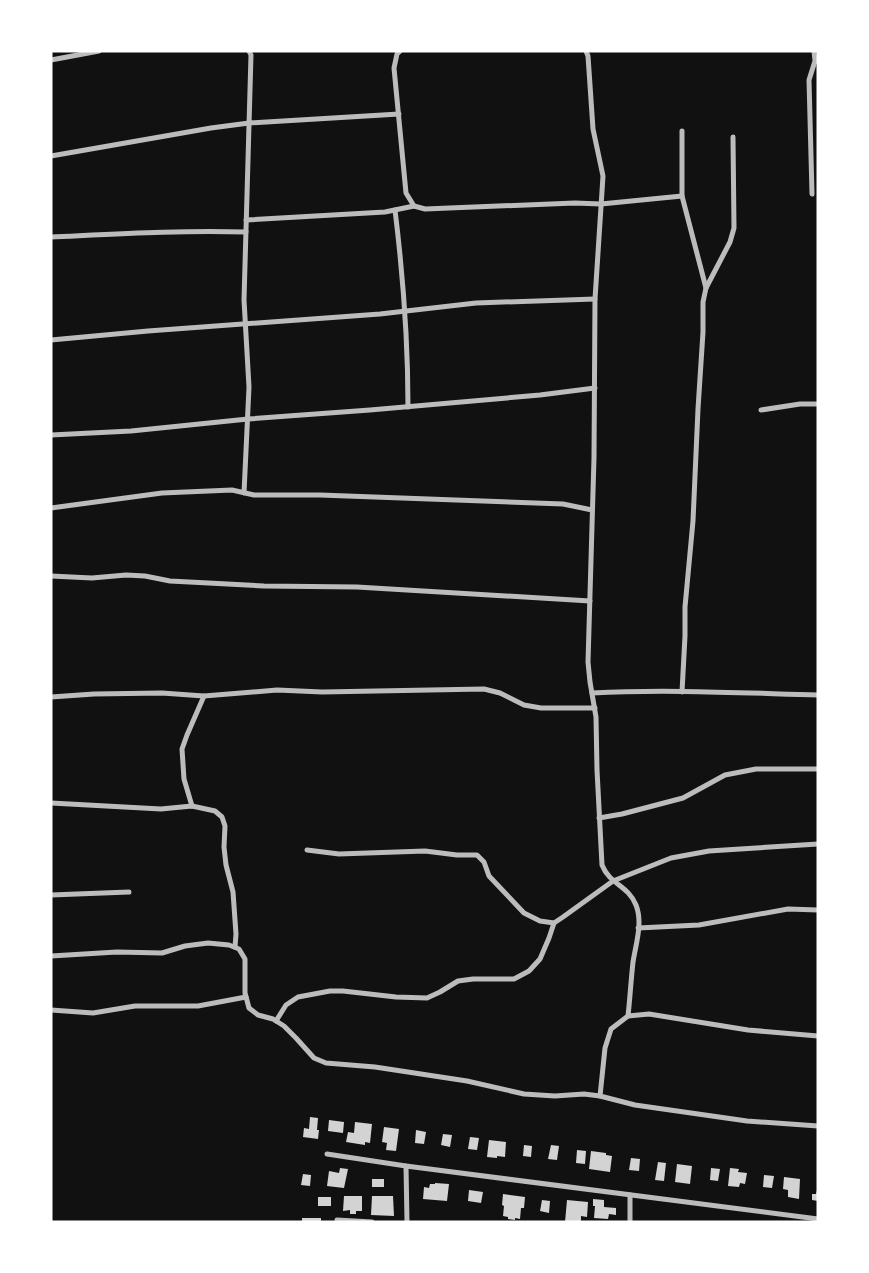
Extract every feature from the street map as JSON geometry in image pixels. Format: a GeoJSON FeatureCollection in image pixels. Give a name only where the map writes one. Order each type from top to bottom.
{"type":"FeatureCollection","features":[{"type":"Feature","properties":{"kind":"street"},"geometry":{"type":"LineString","coordinates":[[51,60],[99,51]]}},
{"type":"Feature","properties":{"kind":"street"},"geometry":{"type":"LineString","coordinates":[[244,493],[249,387],[244,300],[251,56],[249,51]]}},
{"type":"Feature","properties":{"kind":"street"},"geometry":{"type":"LineString","coordinates":[[400,51],[394,68],[406,193],[414,206]]}},
{"type":"Feature","properties":{"kind":"street"},"geometry":{"type":"LineString","coordinates":[[586,51],[588,56],[593,129],[603,176],[596,299],[596,388],[588,662],[596,716],[598,818],[602,865],[605,874],[623,887],[629,894],[636,905],[639,921],[628,1016]]}},
{"type":"Feature","properties":{"kind":"street"},"geometry":{"type":"LineString","coordinates":[[812,194],[809,80],[815,61],[814,51]]}},
{"type":"Feature","properties":{"kind":"street"},"geometry":{"type":"LineString","coordinates":[[51,156],[249,123],[399,114]]}},
{"type":"Feature","properties":{"kind":"street"},"geometry":{"type":"LineString","coordinates":[[682,131],[682,196],[706,288]]}},
{"type":"Feature","properties":{"kind":"street"},"geometry":{"type":"LineString","coordinates":[[682,692],[685,607],[693,521],[703,302],[706,288],[730,242],[734,228],[733,137]]}},
{"type":"Feature","properties":{"kind":"street"},"geometry":{"type":"LineString","coordinates":[[246,220],[385,212],[414,206],[425,209],[575,203],[602,204],[682,196]]}},
{"type":"Feature","properties":{"kind":"street"},"geometry":{"type":"LineString","coordinates":[[395,210],[402,265],[408,365],[408,407]]}},
{"type":"Feature","properties":{"kind":"street"},"geometry":{"type":"LineString","coordinates":[[51,237],[139,233],[246,232]]}},
{"type":"Feature","properties":{"kind":"street"},"geometry":{"type":"LineString","coordinates":[[51,340],[405,311],[476,302],[596,299]]}},
{"type":"Feature","properties":{"kind":"street"},"geometry":{"type":"LineString","coordinates":[[51,435],[131,431],[248,418],[540,396],[596,388]]}},
{"type":"Feature","properties":{"kind":"street"},"geometry":{"type":"LineString","coordinates":[[761,410],[800,404],[818,404]]}},
{"type":"Feature","properties":{"kind":"street"},"geometry":{"type":"LineString","coordinates":[[51,508],[162,493],[232,490],[254,495],[320,495],[563,504],[592,510]]}},
{"type":"Feature","properties":{"kind":"street"},"geometry":{"type":"LineString","coordinates":[[51,576],[92,578],[126,575],[145,576],[170,581],[264,586],[357,587],[590,601]]}},
{"type":"Feature","properties":{"kind":"street"},"geometry":{"type":"LineString","coordinates":[[51,697],[162,693],[204,696],[278,690],[322,692],[484,690],[500,694],[524,705],[541,708],[594,708]]}},
{"type":"Feature","properties":{"kind":"street"},"geometry":{"type":"LineString","coordinates":[[592,693],[730,692],[818,695]]}},
{"type":"Feature","properties":{"kind":"street"},"geometry":{"type":"LineString","coordinates":[[192,806],[184,779],[182,750],[204,696]]}},
{"type":"Feature","properties":{"kind":"street"},"geometry":{"type":"LineString","coordinates":[[598,818],[622,814],[683,798],[725,775],[756,769],[818,769]]}},
{"type":"Feature","properties":{"kind":"street"},"geometry":{"type":"LineString","coordinates":[[51,802],[161,809],[192,806],[215,811],[222,817],[224,826],[226,865],[233,892],[235,947]]}},
{"type":"Feature","properties":{"kind":"street"},"geometry":{"type":"LineString","coordinates":[[308,850],[338,854],[425,850],[457,855],[478,855],[484,862],[489,876],[524,913],[540,921],[554,922],[613,881],[671,858],[709,851],[818,844]]}},
{"type":"Feature","properties":{"kind":"street"},"geometry":{"type":"LineString","coordinates":[[51,895],[129,892]]}},
{"type":"Feature","properties":{"kind":"street"},"geometry":{"type":"LineString","coordinates":[[638,928],[699,925],[788,909],[818,910]]}},
{"type":"Feature","properties":{"kind":"street"},"geometry":{"type":"LineString","coordinates":[[276,1021],[286,1005],[298,997],[330,991],[427,998],[458,981],[514,979],[529,971],[540,958],[554,922]]}},
{"type":"Feature","properties":{"kind":"street"},"geometry":{"type":"LineString","coordinates":[[51,956],[117,952],[162,953],[185,946],[208,943],[229,945],[239,949],[245,959],[245,993],[249,1008],[258,1015],[284,1026],[314,1058],[326,1063],[467,1081],[524,1094],[555,1096],[584,1094],[634,1105],[746,1122],[818,1126]]}},
{"type":"Feature","properties":{"kind":"street"},"geometry":{"type":"LineString","coordinates":[[51,1010],[93,1013],[136,1006],[198,1006],[246,997]]}},
{"type":"Feature","properties":{"kind":"street"},"geometry":{"type":"LineString","coordinates":[[600,1096],[605,1048],[611,1029],[628,1016],[649,1014],[748,1030],[818,1036]]}},
{"type":"Feature","properties":{"kind":"street"},"geometry":{"type":"LineString","coordinates":[[327,1154],[406,1166],[818,1219]]}},
{"type":"Feature","properties":{"kind":"street"},"geometry":{"type":"LineString","coordinates":[[406,1166],[407,1222]]}},
{"type":"Feature","properties":{"kind":"street"},"geometry":{"type":"LineString","coordinates":[[630,1195],[630,1222]]}},
{"type":"Feature","properties":{"kind":"street"},"geometry":{"type":"LineString","coordinates":[[337,1220],[372,1222]]}},
{"type":"Feature","properties":{"kind":"building"},"geometry":{"type":"Polygon","coordinates":[[[310,1117],[318,1118],[318,1139],[303,1137],[304,1128],[309,1129],[310,1117]]]}},
{"type":"Feature","properties":{"kind":"building"},"geometry":{"type":"Polygon","coordinates":[[[329,1120],[344,1122],[343,1133],[328,1131],[329,1120]]]}},
{"type":"Feature","properties":{"kind":"building"},"geometry":{"type":"Polygon","coordinates":[[[355,1122],[372,1124],[370,1143],[365,1142],[365,1145],[346,1142],[348,1132],[354,1133],[355,1122]]]}},
{"type":"Feature","properties":{"kind":"building"},"geometry":{"type":"Polygon","coordinates":[[[384,1127],[399,1129],[396,1151],[386,1150],[387,1143],[382,1142],[384,1127]]]}},
{"type":"Feature","properties":{"kind":"building"},"geometry":{"type":"Polygon","coordinates":[[[416,1130],[426,1132],[424,1144],[415,1143],[416,1130]]]}},
{"type":"Feature","properties":{"kind":"building"},"geometry":{"type":"Polygon","coordinates":[[[443,1134],[452,1135],[450,1147],[441,1145],[443,1134]]]}},
{"type":"Feature","properties":{"kind":"building"},"geometry":{"type":"Polygon","coordinates":[[[470,1137],[479,1138],[477,1150],[468,1149],[470,1137]]]}},
{"type":"Feature","properties":{"kind":"building"},"geometry":{"type":"Polygon","coordinates":[[[489,1140],[506,1142],[505,1157],[487,1157],[489,1140]]]}},
{"type":"Feature","properties":{"kind":"building"},"geometry":{"type":"Polygon","coordinates":[[[524,1145],[532,1146],[531,1157],[523,1156],[524,1145]]]}},
{"type":"Feature","properties":{"kind":"building"},"geometry":{"type":"Polygon","coordinates":[[[551,1145],[559,1146],[557,1160],[548,1159],[551,1145]]]}},
{"type":"Feature","properties":{"kind":"building"},"geometry":{"type":"Polygon","coordinates":[[[577,1150],[586,1151],[585,1164],[576,1163],[577,1150]]]}},
{"type":"Feature","properties":{"kind":"building"},"geometry":{"type":"Polygon","coordinates":[[[591,1151],[606,1153],[606,1155],[612,1156],[610,1172],[589,1169],[591,1151]]]}},
{"type":"Feature","properties":{"kind":"building"},"geometry":{"type":"Polygon","coordinates":[[[631,1158],[640,1159],[639,1171],[629,1170],[631,1158]]]}},
{"type":"Feature","properties":{"kind":"building"},"geometry":{"type":"Polygon","coordinates":[[[658,1162],[666,1163],[664,1181],[655,1180],[658,1162]]]}},
{"type":"Feature","properties":{"kind":"building"},"geometry":{"type":"Polygon","coordinates":[[[677,1164],[692,1166],[690,1184],[675,1182],[677,1164]]]}},
{"type":"Feature","properties":{"kind":"building"},"geometry":{"type":"Polygon","coordinates":[[[340,1168],[348,1169],[344,1188],[327,1186],[329,1171],[339,1173],[340,1168]]]}},
{"type":"Feature","properties":{"kind":"building"},"geometry":{"type":"Polygon","coordinates":[[[711,1168],[720,1169],[718,1181],[710,1180],[711,1168]]]}},
{"type":"Feature","properties":{"kind":"building"},"geometry":{"type":"Polygon","coordinates":[[[730,1168],[739,1169],[738,1172],[747,1173],[745,1184],[740,1183],[739,1187],[728,1186],[730,1168]]]}},
{"type":"Feature","properties":{"kind":"building"},"geometry":{"type":"Polygon","coordinates":[[[303,1174],[311,1175],[310,1186],[301,1185],[303,1174]]]}},
{"type":"Feature","properties":{"kind":"building"},"geometry":{"type":"Polygon","coordinates":[[[764,1175],[774,1176],[772,1188],[763,1187],[764,1175]]]}},
{"type":"Feature","properties":{"kind":"building"},"geometry":{"type":"Polygon","coordinates":[[[784,1177],[800,1179],[799,1199],[788,1197],[788,1190],[783,1189],[784,1177]]]}},
{"type":"Feature","properties":{"kind":"building"},"geometry":{"type":"Polygon","coordinates":[[[372,1179],[384,1179],[384,1187],[372,1187],[372,1179]]]}},
{"type":"Feature","properties":{"kind":"building"},"geometry":{"type":"Polygon","coordinates":[[[430,1184],[449,1184],[447,1201],[423,1199],[424,1187],[429,1188],[430,1184]]]}},
{"type":"Feature","properties":{"kind":"building"},"geometry":{"type":"Polygon","coordinates":[[[469,1190],[483,1192],[481,1203],[468,1201],[469,1190]]]}},
{"type":"Feature","properties":{"kind":"building"},"geometry":{"type":"Polygon","coordinates":[[[817,1190],[818,1201],[812,1200],[812,1194],[816,1194],[817,1190]]]}},
{"type":"Feature","properties":{"kind":"building"},"geometry":{"type":"Polygon","coordinates":[[[503,1194],[525,1197],[520,1219],[508,1219],[508,1217],[503,1216],[503,1194]]]}},
{"type":"Feature","properties":{"kind":"building"},"geometry":{"type":"Polygon","coordinates":[[[344,1196],[362,1196],[362,1211],[350,1214],[350,1210],[343,1211],[344,1196]]]}},
{"type":"Feature","properties":{"kind":"building"},"geometry":{"type":"Polygon","coordinates":[[[372,1196],[393,1196],[394,1216],[371,1215],[372,1196]]]}},
{"type":"Feature","properties":{"kind":"building"},"geometry":{"type":"Polygon","coordinates":[[[318,1197],[331,1197],[331,1206],[318,1206],[318,1197]]]}},
{"type":"Feature","properties":{"kind":"building"},"geometry":{"type":"Polygon","coordinates":[[[593,1199],[604,1200],[604,1207],[616,1208],[616,1215],[609,1214],[608,1219],[594,1218],[595,1206],[593,1206],[593,1199]]]}},
{"type":"Feature","properties":{"kind":"building"},"geometry":{"type":"Polygon","coordinates":[[[542,1200],[550,1201],[549,1213],[540,1211],[542,1200]]]}},
{"type":"Feature","properties":{"kind":"building"},"geometry":{"type":"Polygon","coordinates":[[[567,1200],[588,1202],[587,1217],[581,1216],[581,1222],[565,1222],[567,1200]]]}},
{"type":"Feature","properties":{"kind":"building"},"geometry":{"type":"Polygon","coordinates":[[[302,1218],[321,1218],[321,1222],[302,1222],[302,1218]]]}}]}
